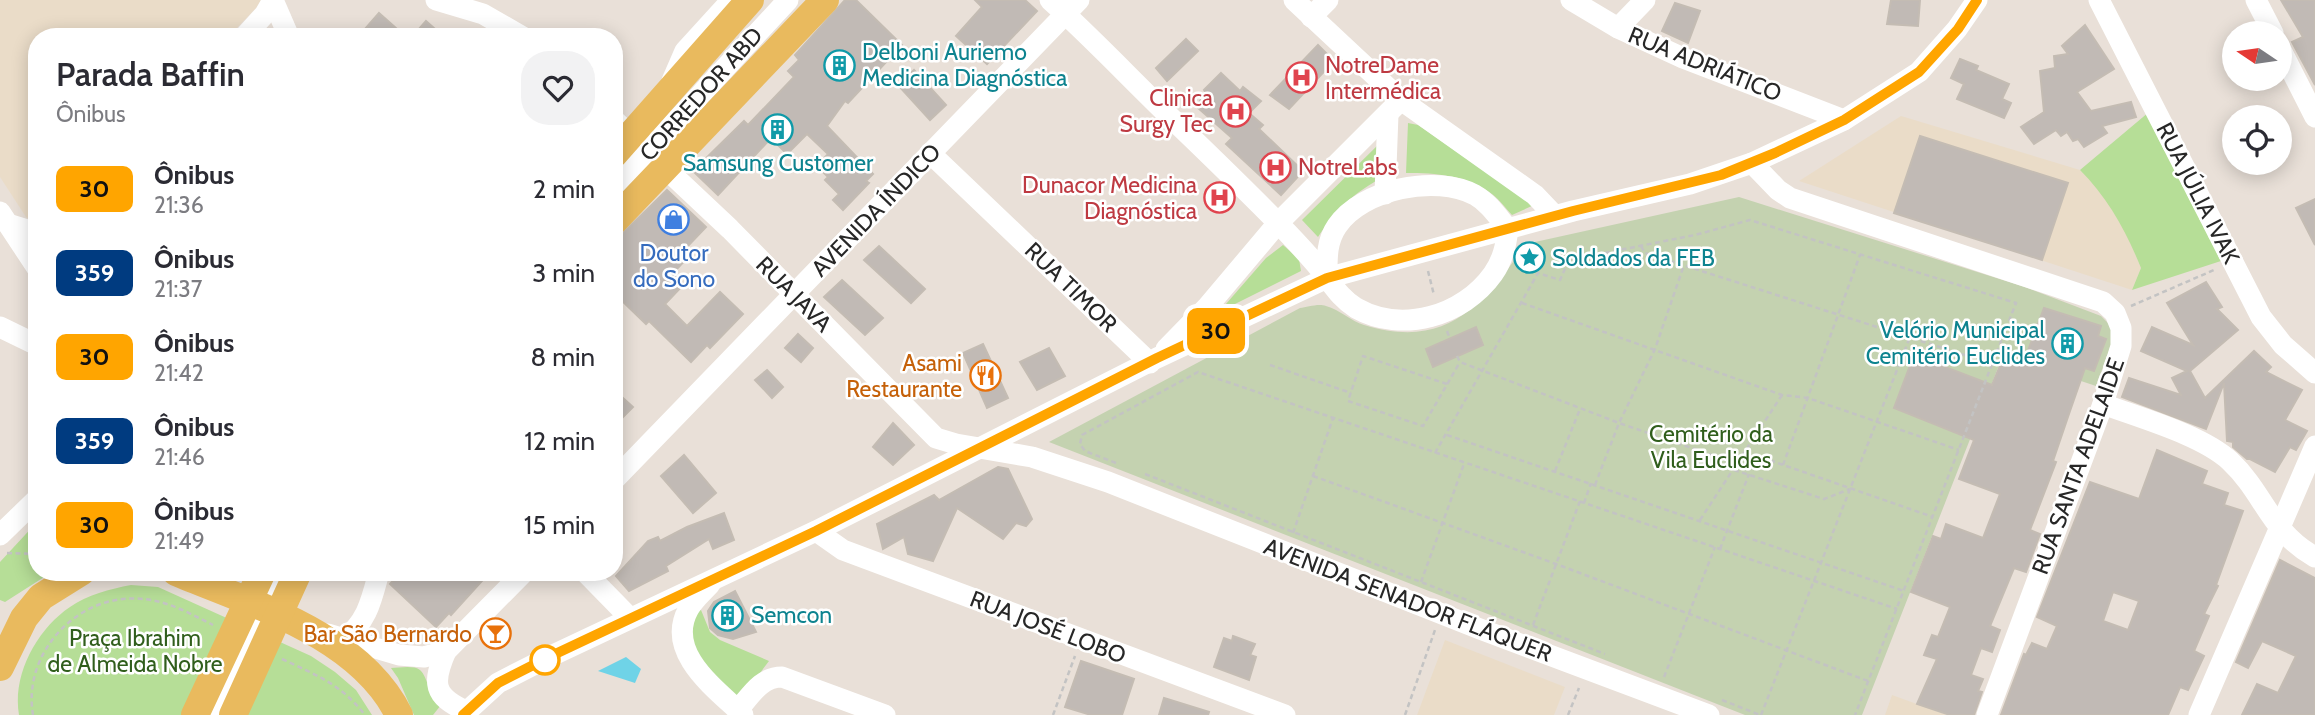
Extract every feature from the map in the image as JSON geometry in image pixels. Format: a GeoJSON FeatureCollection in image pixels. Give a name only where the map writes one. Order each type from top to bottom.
{"type":"FeatureCollection","features":[{"type":"Feature","properties":{"kind":"main road"},"geometry":{"type":"LineString","coordinates":[[635,146],[825,0]]}},
{"type":"Feature","properties":{"kind":"main road"},"geometry":{"type":"LineString","coordinates":[[623,189],[635,146],[664,99],[747,3]]}},
{"type":"Feature","properties":{"kind":"main road"},"geometry":{"type":"LineString","coordinates":[[0,617],[14,613],[67,581]]}},
{"type":"Feature","properties":{"kind":"main road"},"geometry":{"type":"LineString","coordinates":[[197,581],[307,627],[371,676],[389,697],[399,715]]}},
{"type":"Feature","properties":{"kind":"main road"},"geometry":{"type":"LineString","coordinates":[[195,715],[258,581]]}},
{"type":"Feature","properties":{"kind":"main road"},"geometry":{"type":"LineString","coordinates":[[233,715],[294,581]]}},
{"type":"Feature","properties":{"kind":"main road"},"geometry":{"type":"LineString","coordinates":[[0,667],[24,618],[41,597]]}},
{"type":"Feature","properties":{"kind":"street"},"geometry":{"type":"LineString","coordinates":[[252,28],[273,0]]}},
{"type":"Feature","properties":{"kind":"street"},"geometry":{"type":"LineString","coordinates":[[273,0],[284,28]]}},
{"type":"Feature","properties":{"kind":"street"},"geometry":{"type":"LineString","coordinates":[[436,0],[483,14],[507,28]]}},
{"type":"Feature","properties":{"kind":"street","name":"CORREDOR ABD"},"geometry":{"type":"LineString","coordinates":[[623,170],[635,146],[788,0]]}},
{"type":"Feature","properties":{"kind":"street"},"geometry":{"type":"LineString","coordinates":[[1294,0],[1395,107],[1535,195],[1555,216]]}},
{"type":"Feature","properties":{"kind":"street"},"geometry":{"type":"LineString","coordinates":[[1311,17],[1328,0]]}},
{"type":"Feature","properties":{"kind":"street","name":"RUA ADRIÁTICO"},"geometry":{"type":"LineString","coordinates":[[1571,0],[1618,28],[1683,58],[1844,120]]}},
{"type":"Feature","properties":{"kind":"street"},"geometry":{"type":"LineString","coordinates":[[1618,28],[1645,0]]}},
{"type":"Feature","properties":{"kind":"street"},"geometry":{"type":"LineString","coordinates":[[515,581],[446,651],[437,675],[437,688],[449,702],[465,713],[498,683],[816,531],[1154,361],[1327,278],[1555,216],[1690,184],[1752,163],[1844,120],[1919,72],[1958,29],[1977,0]]}},
{"type":"Feature","properties":{"kind":"street","name":"RUA JÚLIA IVAK"},"geometry":{"type":"LineString","coordinates":[[2099,0],[2273,334],[2315,373]]}},
{"type":"Feature","properties":{"kind":"street"},"geometry":{"type":"LineString","coordinates":[[2256,0],[2267,21]]}},
{"type":"Feature","properties":{"kind":"street"},"geometry":{"type":"LineString","coordinates":[[1065,5],[1278,223],[1345,301],[1369,314],[1407,321],[1448,311],[1480,289],[1493,274],[1501,261],[1508,229]]}},
{"type":"Feature","properties":{"kind":"street","name":"AVENIDA ÍNDICO"},"geometry":{"type":"LineString","coordinates":[[623,471],[930,153],[1065,5]]}},
{"type":"Feature","properties":{"kind":"street"},"geometry":{"type":"LineString","coordinates":[[2292,72],[2315,117]]}},
{"type":"Feature","properties":{"kind":"street"},"geometry":{"type":"LineString","coordinates":[[1154,361],[1208,306],[1278,223],[1395,107]]}},
{"type":"Feature","properties":{"kind":"street"},"geometry":{"type":"LineString","coordinates":[[1385,194],[1395,107]]}},
{"type":"Feature","properties":{"kind":"street","name":"RUA JAVA"},"geometry":{"type":"LineString","coordinates":[[635,146],[730,229],[936,438],[1032,457],[1108,482]]}},
{"type":"Feature","properties":{"kind":"street","name":"RUA TIMOR"},"geometry":{"type":"LineString","coordinates":[[930,153],[1154,361]]}},
{"type":"Feature","properties":{"kind":"street"},"geometry":{"type":"LineString","coordinates":[[1752,163],[1778,191],[1790,198],[2103,302],[2115,313]]}},
{"type":"Feature","properties":{"kind":"street"},"geometry":{"type":"LineString","coordinates":[[1327,278],[1327,254],[1335,228],[1356,208],[1385,194],[1413,187],[1454,188],[1472,193],[1482,199],[1508,229]]}},
{"type":"Feature","properties":{"kind":"street"},"geometry":{"type":"LineString","coordinates":[[4,218],[28,229]]}},
{"type":"Feature","properties":{"kind":"street"},"geometry":{"type":"LineString","coordinates":[[4,218],[28,254]]}},
{"type":"Feature","properties":{"kind":"street","name":"RUA SANTA ADELAIDE"},"geometry":{"type":"LineString","coordinates":[[1987,715],[2103,404],[2121,346],[2121,328],[2115,313]]}},
{"type":"Feature","properties":{"kind":"street"},"geometry":{"type":"LineString","coordinates":[[0,327],[28,341]]}},
{"type":"Feature","properties":{"kind":"street"},"geometry":{"type":"LineString","coordinates":[[2103,404],[2200,442],[2223,455],[2245,478],[2278,529],[2315,557]]}},
{"type":"Feature","properties":{"kind":"street"},"geometry":{"type":"LineString","coordinates":[[2200,714],[2315,446]]}},
{"type":"Feature","properties":{"kind":"street","name":"AVENIDA SENADOR FLÁQUER"},"geometry":{"type":"LineString","coordinates":[[1108,482],[1440,614],[1586,668],[1685,711],[1710,706]]}},
{"type":"Feature","properties":{"kind":"street"},"geometry":{"type":"LineString","coordinates":[[0,536],[9,513],[28,504]]}},
{"type":"Feature","properties":{"kind":"street","name":"RUA JOSÉ LOBO"},"geometry":{"type":"LineString","coordinates":[[816,531],[844,550],[1285,715]]}},
{"type":"Feature","properties":{"kind":"street"},"geometry":{"type":"LineString","coordinates":[[715,578],[689,608],[683,629],[685,651],[699,671],[740,713],[765,680],[782,677],[885,715]]}},
{"type":"Feature","properties":{"kind":"street"},"geometry":{"type":"LineString","coordinates":[[215,715],[276,581]]}},
{"type":"Feature","properties":{"kind":"street"},"geometry":{"type":"LineString","coordinates":[[343,639],[358,627],[372,601],[377,581]]}},
{"type":"Feature","properties":{"kind":"street"},"geometry":{"type":"LineString","coordinates":[[594,581],[630,618]]}},
{"type":"Feature","properties":{"kind":"street"},"geometry":{"type":"LineString","coordinates":[[372,601],[375,628],[388,652]]}},
{"type":"Feature","properties":{"kind":"street"},"geometry":{"type":"LineString","coordinates":[[307,627],[388,652],[424,657],[446,651]]}},
{"type":"Feature","properties":{"kind":"street"},"geometry":{"type":"LineString","coordinates":[[487,692],[491,715]]}},
{"type":"Feature","properties":{"kind":"path"},"geometry":{"type":"LineString","coordinates":[[1435,453],[1538,273],[1560,280],[1569,260],[1750,220],[2017,303],[1855,715]]}},
{"type":"Feature","properties":{"kind":"path"},"geometry":{"type":"LineString","coordinates":[[1641,246],[1645,253],[1993,364]]}},
{"type":"Feature","properties":{"kind":"path"},"geometry":{"type":"LineString","coordinates":[[1783,465],[1860,254]]}},
{"type":"Feature","properties":{"kind":"path"},"geometry":{"type":"LineString","coordinates":[[2115,313],[2233,261]]}},
{"type":"Feature","properties":{"kind":"path"},"geometry":{"type":"LineString","coordinates":[[1595,485],[1619,424],[1655,349],[1684,265]]}},
{"type":"Feature","properties":{"kind":"path"},"geometry":{"type":"LineString","coordinates":[[1427,269],[1434,294]]}},
{"type":"Feature","properties":{"kind":"path"},"geometry":{"type":"LineString","coordinates":[[1521,302],[1782,395],[1808,398],[1959,450]]}},
{"type":"Feature","properties":{"kind":"path"},"geometry":{"type":"LineString","coordinates":[[1710,706],[1760,715],[1910,337]]}},
{"type":"Feature","properties":{"kind":"path"},"geometry":{"type":"LineString","coordinates":[[1447,384],[1363,356],[1348,401],[1423,426],[1460,362]]}},
{"type":"Feature","properties":{"kind":"path"},"geometry":{"type":"LineString","coordinates":[[1457,356],[1460,362],[1619,424],[1738,464]]}},
{"type":"Feature","properties":{"kind":"path"},"geometry":{"type":"LineString","coordinates":[[1270,365],[1351,393]]}},
{"type":"Feature","properties":{"kind":"path"},"geometry":{"type":"LineString","coordinates":[[1121,465],[1085,451],[1080,444],[1082,435],[1198,372],[1897,609]]}},
{"type":"Feature","properties":{"kind":"path"},"geometry":{"type":"LineString","coordinates":[[1700,520],[1782,395]]}},
{"type":"Feature","properties":{"kind":"path"},"geometry":{"type":"LineString","coordinates":[[1555,471],[1580,408]]}},
{"type":"Feature","properties":{"kind":"path"},"geometry":{"type":"LineString","coordinates":[[1293,533],[1333,418]]}},
{"type":"Feature","properties":{"kind":"path"},"geometry":{"type":"LineString","coordinates":[[1446,435],[1904,591]]}},
{"type":"Feature","properties":{"kind":"path"},"geometry":{"type":"LineString","coordinates":[[1746,452],[1933,517]]}},
{"type":"Feature","properties":{"kind":"path"},"geometry":{"type":"LineString","coordinates":[[1421,582],[1464,463]]}},
{"type":"Feature","properties":{"kind":"path"},"geometry":{"type":"LineString","coordinates":[[1134,470],[1616,658]]}},
{"type":"Feature","properties":{"kind":"path"},"geometry":{"type":"LineString","coordinates":[[1734,470],[1824,499],[1850,488]]}},
{"type":"Feature","properties":{"kind":"path"},"geometry":{"type":"LineString","coordinates":[[1720,549],[1749,474]]}},
{"type":"Feature","properties":{"kind":"path"},"geometry":{"type":"LineString","coordinates":[[1313,476],[1868,681]]}},
{"type":"Feature","properties":{"kind":"path"},"geometry":{"type":"LineString","coordinates":[[1533,625],[1591,483]]}},
{"type":"Feature","properties":{"kind":"path"},"geometry":{"type":"LineString","coordinates":[[1664,677],[1715,547]]}},
{"type":"Feature","properties":{"kind":"path"},"geometry":{"type":"LineString","coordinates":[[0,553],[28,554]]}},
{"type":"Feature","properties":{"kind":"path"},"geometry":{"type":"LineString","coordinates":[[33,715],[33,683],[39,660],[67,623],[85,610],[103,603],[140,598],[178,608],[214,625]]}},
{"type":"Feature","properties":{"kind":"path"},"geometry":{"type":"LineString","coordinates":[[1405,715],[1440,614]]}},
{"type":"Feature","properties":{"kind":"path"},"geometry":{"type":"LineString","coordinates":[[1053,715],[1081,640]]}},
{"type":"Feature","properties":{"kind":"path"},"geometry":{"type":"LineString","coordinates":[[273,654],[330,681],[349,696],[365,715]]}},
{"type":"Feature","properties":{"kind":"path"},"geometry":{"type":"LineString","coordinates":[[1568,715],[1586,668]]}},
{"type":"Feature","properties":{"kind":"shaded area"},"geometry":{"type":"Polygon","coordinates":[[[0,0],[261,0],[237,28],[28,28],[28,218],[0,177],[0,0]]]}},
{"type":"Feature","properties":{"kind":"shaded area"},"geometry":{"type":"Polygon","coordinates":[[[1901,116],[2080,170],[2101,191],[2128,236],[2141,268],[2132,290],[1799,181],[1901,116]]]}},
{"type":"Feature","properties":{"kind":"shaded area"},"geometry":{"type":"Polygon","coordinates":[[[1445,640],[1565,687],[1554,715],[1417,715],[1445,640]]]}},
{"type":"Feature","properties":{"kind":"shaded area"},"geometry":{"type":"Polygon","coordinates":[[[1892,695],[1947,715],[1885,715],[1892,695]]]}},
{"type":"Feature","properties":{"kind":"green space"},"geometry":{"type":"Polygon","coordinates":[[[2149,112],[2224,260],[2132,290],[2141,268],[2135,254],[2108,204],[2080,170],[2149,112]]]}},
{"type":"Feature","properties":{"kind":"green space"},"geometry":{"type":"Polygon","coordinates":[[[1408,123],[1418,125],[1534,205],[1512,215],[1492,194],[1462,179],[1406,173],[1408,123]]]}},
{"type":"Feature","properties":{"kind":"green space"},"geometry":{"type":"Polygon","coordinates":[[[1380,143],[1379,179],[1345,204],[1318,237],[1302,220],[1380,143]]]}},
{"type":"Feature","properties":{"kind":"green space","name":"Cemitério da Vila Euclides"},"geometry":{"type":"Polygon","coordinates":[[[1739,197],[2025,287],[2101,316],[2112,327],[2113,340],[2096,386],[2003,355],[1862,715],[1745,715],[1049,442],[1300,308],[1323,305],[1364,325],[1393,331],[1418,332],[1440,327],[1460,317],[1477,303],[1494,286],[1526,244],[1739,197]]]}},
{"type":"Feature","properties":{"kind":"green space"},"geometry":{"type":"Polygon","coordinates":[[[1283,245],[1299,259],[1301,271],[1219,312],[1266,258],[1283,245]]]}},
{"type":"Feature","properties":{"kind":"green space"},"geometry":{"type":"Polygon","coordinates":[[[28,532],[28,581],[38,581],[5,602],[0,600],[0,562],[28,532]]]}},
{"type":"Feature","properties":{"kind":"green space","name":"Praça Ibrahim de Almeida Nobre"},"geometry":{"type":"Polygon","coordinates":[[[131,585],[158,587],[311,656],[356,690],[372,715],[19,715],[19,684],[23,669],[47,628],[58,616],[84,599],[131,585]]]}},
{"type":"Feature","properties":{"kind":"green space"},"geometry":{"type":"Polygon","coordinates":[[[701,610],[710,632],[720,640],[769,661],[736,705],[690,651],[693,612],[701,610]]]}},
{"type":"Feature","properties":{"kind":"green space"},"geometry":{"type":"Polygon","coordinates":[[[410,667],[420,670],[433,696],[441,705],[433,715],[414,715],[391,668],[410,667]]]}},
{"type":"Feature","properties":{"kind":"water"},"geometry":{"type":"Polygon","coordinates":[[[626,657],[641,669],[635,683],[598,671],[626,657]]]}},
{"type":"Feature","properties":{"kind":"building"},"geometry":{"type":"Polygon","coordinates":[[[845,0],[856,0],[902,45],[848,103],[845,101],[827,126],[873,174],[866,181],[869,183],[843,210],[833,200],[839,194],[825,180],[828,177],[817,166],[828,154],[807,134],[787,154],[771,138],[718,195],[693,171],[744,121],[748,125],[794,77],[788,71],[799,60],[795,55],[845,0]]]}},
{"type":"Feature","properties":{"kind":"building"},"geometry":{"type":"Polygon","coordinates":[[[975,0],[1025,0],[1037,11],[987,64],[956,36],[982,7],[975,0]]]}},
{"type":"Feature","properties":{"kind":"building"},"geometry":{"type":"Polygon","coordinates":[[[1891,0],[1920,0],[1918,26],[1887,24],[1891,0]]]}},
{"type":"Feature","properties":{"kind":"building"},"geometry":{"type":"Polygon","coordinates":[[[2281,0],[2315,0],[2315,85],[2292,42],[2303,37],[2281,0]]]}},
{"type":"Feature","properties":{"kind":"building"},"geometry":{"type":"Polygon","coordinates":[[[1675,3],[1700,11],[1688,43],[1662,31],[1675,3]]]}},
{"type":"Feature","properties":{"kind":"building"},"geometry":{"type":"Polygon","coordinates":[[[379,13],[396,28],[366,28],[379,13]]]}},
{"type":"Feature","properties":{"kind":"building"},"geometry":{"type":"Polygon","coordinates":[[[426,21],[434,28],[420,28],[426,21]]]}},
{"type":"Feature","properties":{"kind":"building"},"geometry":{"type":"Polygon","coordinates":[[[2085,25],[2114,69],[2077,92],[2091,111],[2131,102],[2136,117],[2102,126],[2107,133],[2084,147],[2078,139],[2073,141],[2067,132],[2061,136],[2056,130],[2034,144],[2021,127],[2044,112],[2040,71],[2055,68],[2054,56],[2068,54],[2062,46],[2085,25]]]}},
{"type":"Feature","properties":{"kind":"building"},"geometry":{"type":"Polygon","coordinates":[[[1186,39],[1198,51],[1167,81],[1156,68],[1186,39]]]}},
{"type":"Feature","properties":{"kind":"building","name":"NotreDame Intermédica"},"geometry":{"type":"Polygon","coordinates":[[[1318,45],[1334,61],[1289,109],[1270,95],[1318,45]]]}},
{"type":"Feature","properties":{"kind":"building"},"geometry":{"type":"Polygon","coordinates":[[[1960,59],[1978,66],[1976,70],[2009,84],[2002,99],[2011,103],[2004,118],[1957,99],[1964,84],[1951,78],[1960,59]]]}},
{"type":"Feature","properties":{"kind":"building"},"geometry":{"type":"Polygon","coordinates":[[[914,70],[946,105],[930,120],[898,85],[914,70]]]}},
{"type":"Feature","properties":{"kind":"building"},"geometry":{"type":"Polygon","coordinates":[[[1221,73],[1240,91],[1243,87],[1261,101],[1249,113],[1263,125],[1259,129],[1303,171],[1281,195],[1226,144],[1232,138],[1196,106],[1206,93],[1204,90],[1221,73]]]}},
{"type":"Feature","properties":{"kind":"building"},"geometry":{"type":"Polygon","coordinates":[[[1920,136],[2068,183],[2042,260],[1894,213],[1920,136]]]}},
{"type":"Feature","properties":{"kind":"building"},"geometry":{"type":"Polygon","coordinates":[[[667,190],[706,227],[684,250],[690,255],[672,274],[684,284],[665,304],[687,326],[720,292],[743,314],[710,348],[707,345],[691,362],[649,321],[646,324],[623,302],[623,233],[667,190]]]}},
{"type":"Feature","properties":{"kind":"building"},"geometry":{"type":"Polygon","coordinates":[[[2315,199],[2315,245],[2296,208],[2315,199]]]}},
{"type":"Feature","properties":{"kind":"building"},"geometry":{"type":"Polygon","coordinates":[[[879,246],[925,289],[911,303],[864,260],[879,246]]]}},
{"type":"Feature","properties":{"kind":"building"},"geometry":{"type":"Polygon","coordinates":[[[842,280],[883,318],[865,335],[824,297],[842,280]]]}},
{"type":"Feature","properties":{"kind":"building"},"geometry":{"type":"Polygon","coordinates":[[[2206,282],[2222,307],[2217,309],[2238,330],[2190,371],[2205,398],[2254,351],[2271,367],[2266,372],[2302,390],[2285,420],[2307,431],[2296,450],[2290,447],[2275,472],[2247,459],[2233,447],[2233,442],[2227,441],[2224,383],[2206,429],[2122,397],[2129,378],[2181,395],[2172,378],[2187,371],[2141,351],[2152,327],[2193,345],[2167,303],[2206,282]]]}},
{"type":"Feature","properties":{"kind":"building"},"geometry":{"type":"Polygon","coordinates":[[[2044,308],[2101,326],[2098,336],[2106,339],[2094,371],[2085,368],[2070,411],[2053,461],[2056,462],[2030,530],[2040,534],[2026,572],[2014,568],[1990,626],[2000,630],[1992,652],[1981,648],[1971,675],[1983,679],[1978,691],[1982,692],[1974,715],[1950,715],[1917,704],[1937,659],[1924,655],[1932,635],[1938,637],[1950,607],[1911,592],[1933,536],[1941,539],[1946,524],[1983,538],[2000,494],[1959,479],[1974,440],[1894,408],[1914,355],[1992,385],[2004,356],[2023,364],[2044,308]]]}},
{"type":"Feature","properties":{"kind":"building"},"geometry":{"type":"Polygon","coordinates":[[[1476,327],[1483,345],[1433,367],[1426,349],[1476,327]]]}},
{"type":"Feature","properties":{"kind":"building"},"geometry":{"type":"Polygon","coordinates":[[[798,334],[813,348],[801,362],[785,348],[798,334]]]}},
{"type":"Feature","properties":{"kind":"building","name":"Asami Restaurante"},"geometry":{"type":"Polygon","coordinates":[[[983,344],[1008,398],[987,408],[963,353],[983,344]]]}},
{"type":"Feature","properties":{"kind":"building"},"geometry":{"type":"Polygon","coordinates":[[[1049,348],[1065,376],[1037,390],[1020,362],[1049,348]]]}},
{"type":"Feature","properties":{"kind":"building"},"geometry":{"type":"Polygon","coordinates":[[[767,370],[783,387],[772,398],[755,380],[767,370]]]}},
{"type":"Feature","properties":{"kind":"building"},"geometry":{"type":"Polygon","coordinates":[[[623,398],[633,407],[623,417],[623,398]]]}},
{"type":"Feature","properties":{"kind":"building"},"geometry":{"type":"Polygon","coordinates":[[[893,423],[914,445],[893,465],[873,447],[893,423]]]}},
{"type":"Feature","properties":{"kind":"building"},"geometry":{"type":"Polygon","coordinates":[[[2157,450],[2207,471],[2202,484],[2228,493],[2224,505],[2243,511],[2216,585],[2218,586],[2204,614],[2209,616],[2194,651],[2204,656],[2188,690],[2180,687],[2168,715],[2001,715],[2024,654],[2026,655],[2032,643],[2047,649],[2057,626],[2037,617],[2090,482],[2139,499],[2157,450]],[[2113,592],[2103,621],[2128,630],[2139,601],[2113,592]]]}},
{"type":"Feature","properties":{"kind":"building"},"geometry":{"type":"Polygon","coordinates":[[[684,455],[716,493],[693,513],[661,476],[684,455]]]}},
{"type":"Feature","properties":{"kind":"building"},"geometry":{"type":"Polygon","coordinates":[[[998,467],[1008,469],[1032,519],[1026,526],[1016,523],[1003,539],[957,508],[933,561],[908,554],[904,537],[883,549],[877,524],[934,495],[939,500],[998,467]]]}},
{"type":"Feature","properties":{"kind":"building"},"geometry":{"type":"Polygon","coordinates":[[[724,513],[734,540],[713,549],[709,539],[666,566],[668,571],[629,591],[620,581],[623,581],[623,568],[648,541],[658,537],[660,541],[724,513]]]}},
{"type":"Feature","properties":{"kind":"building"},"geometry":{"type":"Polygon","coordinates":[[[2280,560],[2315,578],[2315,715],[2242,715],[2257,684],[2278,693],[2296,656],[2262,641],[2248,668],[2236,662],[2280,560]]]}},
{"type":"Feature","properties":{"kind":"building"},"geometry":{"type":"Polygon","coordinates":[[[393,581],[482,581],[451,615],[449,613],[436,627],[390,584],[393,581]]]}},
{"type":"Feature","properties":{"kind":"building","name":"Semcon"},"geometry":{"type":"Polygon","coordinates":[[[735,591],[756,632],[733,639],[718,635],[710,628],[708,611],[714,602],[735,591]]]}},
{"type":"Feature","properties":{"kind":"building"},"geometry":{"type":"Polygon","coordinates":[[[1233,636],[1255,644],[1250,655],[1256,657],[1249,680],[1214,667],[1224,638],[1232,641],[1233,636]]]}},
{"type":"Feature","properties":{"kind":"building"},"geometry":{"type":"Polygon","coordinates":[[[1081,661],[1134,679],[1122,715],[1091,715],[1065,707],[1081,661]]]}},
{"type":"Feature","properties":{"kind":"building"},"geometry":{"type":"Polygon","coordinates":[[[1164,698],[1209,712],[1208,715],[1159,715],[1164,698]]]}},
{"type":"Feature","properties":{"kind":"bus line","name":"30"},"geometry":{"type":"LineString","coordinates":[[463,715],[498,683],[551,656],[816,531],[1157,358],[1327,278],[1573,211],[1690,184],[1721,175],[1775,153],[1844,120],[1919,72],[1958,29],[1977,0]]}},
{"type":"Feature","properties":{"kind":"place","name":"Delboni Auriemo Medicina Diagnóstica"},"geometry":{"type":"Point","coordinates":[839,65]}},
{"type":"Feature","properties":{"kind":"place","name":"NotreDame Intermédica"},"geometry":{"type":"Point","coordinates":[1302,78]}},
{"type":"Feature","properties":{"kind":"place","name":"Clinica Surgy Tec"},"geometry":{"type":"Point","coordinates":[1236,111]}},
{"type":"Feature","properties":{"kind":"place","name":"Samsung Customer"},"geometry":{"type":"Point","coordinates":[778,129]}},
{"type":"Feature","properties":{"kind":"place","name":"NotreLabs"},"geometry":{"type":"Point","coordinates":[1275,167]}},
{"type":"Feature","properties":{"kind":"place","name":"Dunacor Medicina Diagnóstica"},"geometry":{"type":"Point","coordinates":[1220,198]}},
{"type":"Feature","properties":{"kind":"place","name":"Doutor do Sono"},"geometry":{"type":"Point","coordinates":[674,219]}},
{"type":"Feature","properties":{"kind":"place","name":"Soldados da FEB"},"geometry":{"type":"Point","coordinates":[1529,258]}},
{"type":"Feature","properties":{"kind":"place","name":"Velório Municipal Cemitério Euclides"},"geometry":{"type":"Point","coordinates":[2068,343]}},
{"type":"Feature","properties":{"kind":"place","name":"Asami Restaurante"},"geometry":{"type":"Point","coordinates":[985,376]}},
{"type":"Feature","properties":{"kind":"place","name":"Semcon"},"geometry":{"type":"Point","coordinates":[728,615]}},
{"type":"Feature","properties":{"kind":"place","name":"Bar São Bernardo"},"geometry":{"type":"Point","coordinates":[495,634]}}]}
